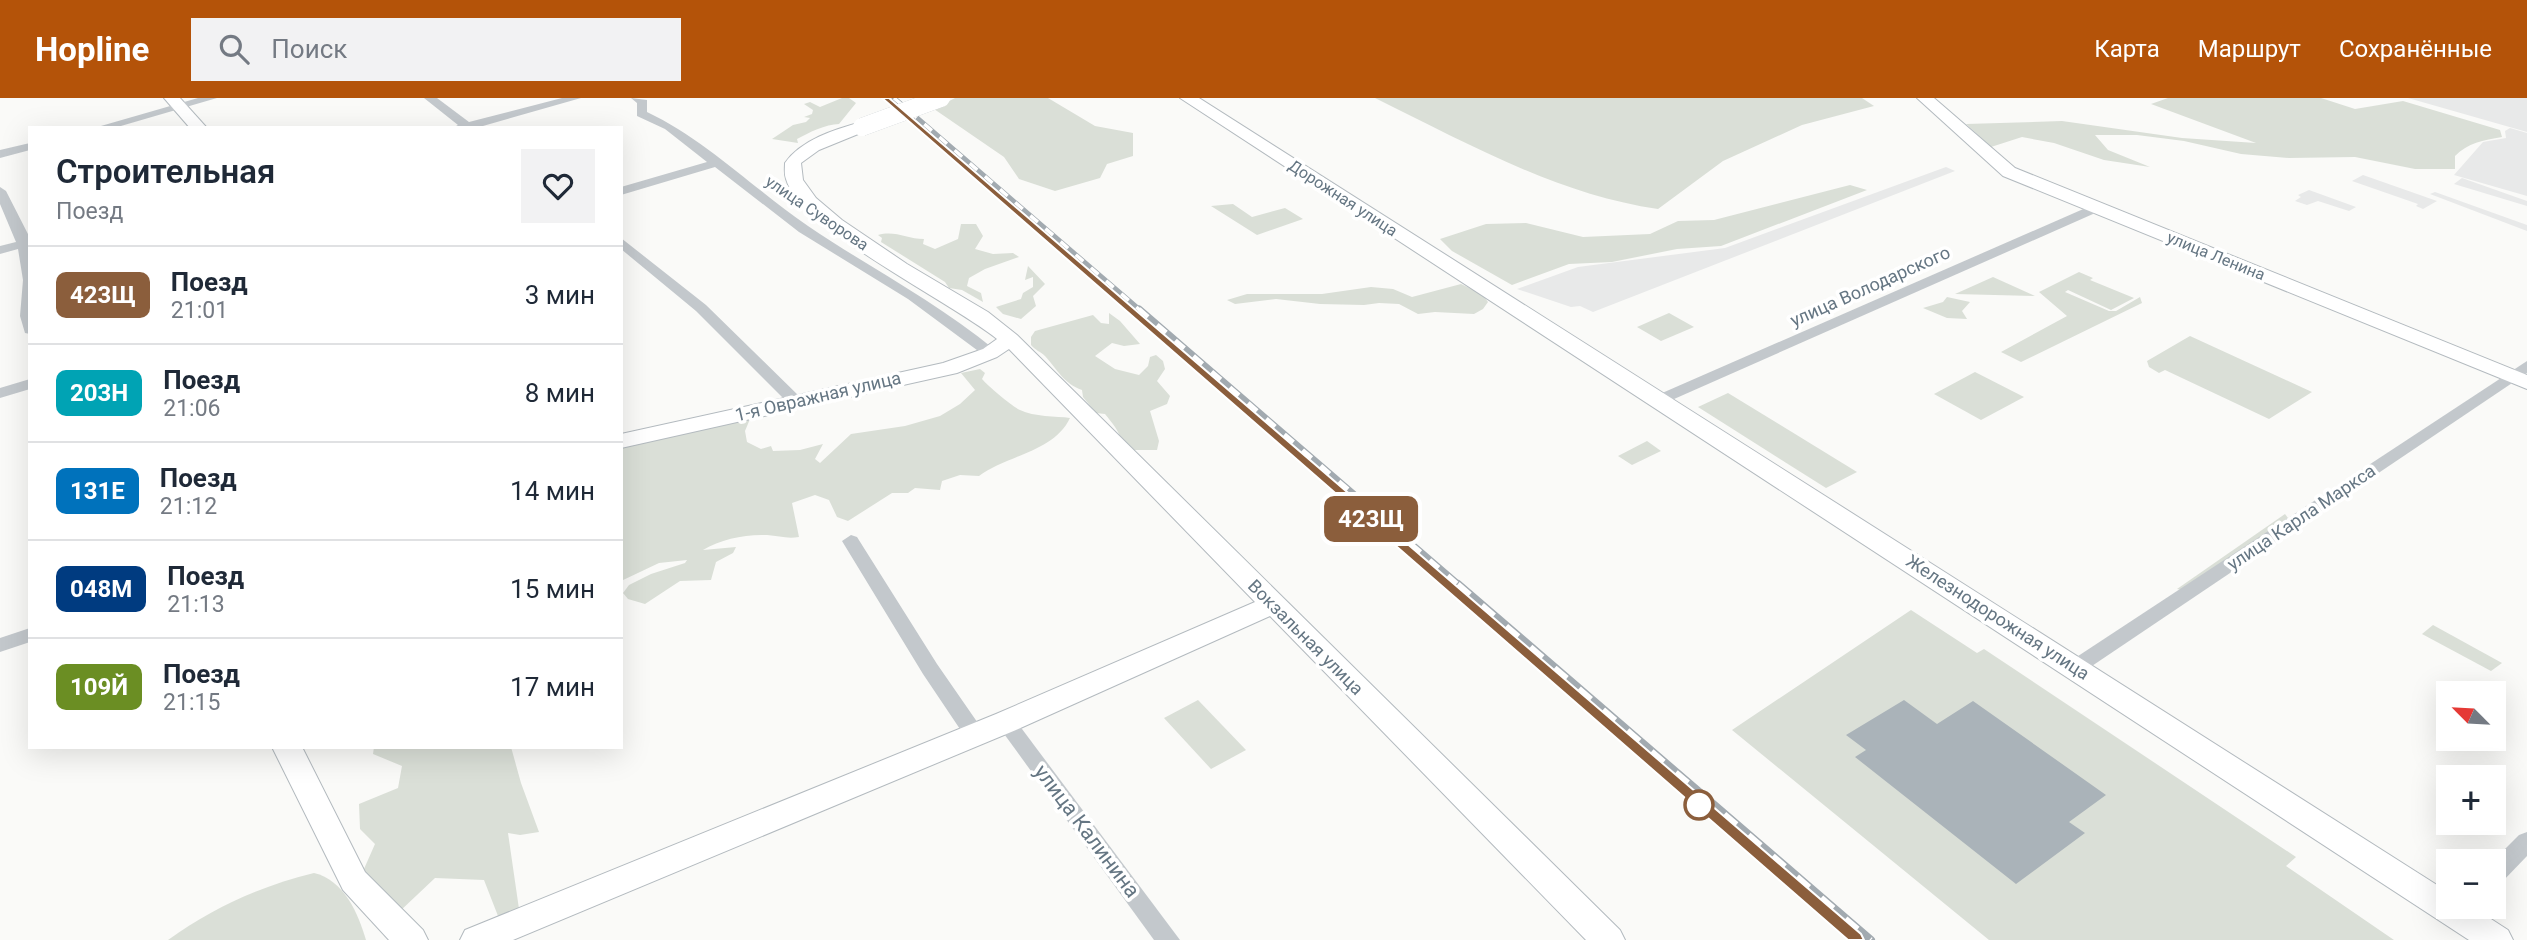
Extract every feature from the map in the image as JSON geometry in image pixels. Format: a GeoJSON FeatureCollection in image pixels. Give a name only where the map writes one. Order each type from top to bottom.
{"type":"FeatureCollection","features":[{"type":"Feature","properties":{"kind":"street"},"geometry":{"type":"LineString","coordinates":[[106,126],[176,102],[211,98]]}},
{"type":"Feature","properties":{"kind":"street"},"geometry":{"type":"LineString","coordinates":[[430,98],[464,126]]}},
{"type":"Feature","properties":{"kind":"street"},"geometry":{"type":"LineString","coordinates":[[469,126],[575,98]]}},
{"type":"Feature","properties":{"kind":"street","name":"улица Суворова"},"geometry":{"type":"LineString","coordinates":[[637,98],[643,102],[641,114],[669,127],[804,229],[913,296],[962,330],[989,353]]}},
{"type":"Feature","properties":{"kind":"street","name":"Вокзальная улица"},"geometry":{"type":"LineString","coordinates":[[941,98],[830,139],[799,156],[793,161],[791,171],[795,183],[818,210],[858,242],[982,316],[1012,341],[1608,940]]}},
{"type":"Feature","properties":{"kind":"street","name":"Дорожная улица"},"geometry":{"type":"LineString","coordinates":[[1188,98],[1497,298]]}},
{"type":"Feature","properties":{"kind":"street","name":"улица Ленина"},"geometry":{"type":"LineString","coordinates":[[1925,98],[2009,172],[2522,375]]}},
{"type":"Feature","properties":{"kind":"street"},"geometry":{"type":"LineString","coordinates":[[176,102],[197,126]]}},
{"type":"Feature","properties":{"kind":"street"},"geometry":{"type":"LineString","coordinates":[[0,154],[28,147]]}},
{"type":"Feature","properties":{"kind":"street"},"geometry":{"type":"LineString","coordinates":[[623,190],[716,163]]}},
{"type":"Feature","properties":{"kind":"street"},"geometry":{"type":"LineString","coordinates":[[0,191],[26,243],[28,262]]}},
{"type":"Feature","properties":{"kind":"street","name":"улица Володарского"},"geometry":{"type":"LineString","coordinates":[[1659,400],[2097,207]]}},
{"type":"Feature","properties":{"kind":"street"},"geometry":{"type":"LineString","coordinates":[[0,250],[26,243]]}},
{"type":"Feature","properties":{"kind":"street"},"geometry":{"type":"LineString","coordinates":[[623,244],[702,308],[795,401]]}},
{"type":"Feature","properties":{"kind":"street"},"geometry":{"type":"LineString","coordinates":[[28,294],[25,313],[28,323]]}},
{"type":"Feature","properties":{"kind":"street","name":"Железнодорожная улица"},"geometry":{"type":"LineString","coordinates":[[1497,298],[2436,896]]}},
{"type":"Feature","properties":{"kind":"street","name":"1-я Овражная улица"},"geometry":{"type":"LineString","coordinates":[[623,441],[949,368],[1012,341]]}},
{"type":"Feature","properties":{"kind":"street","name":"улица Карла Маркса"},"geometry":{"type":"LineString","coordinates":[[2076,667],[2522,375]]}},
{"type":"Feature","properties":{"kind":"street"},"geometry":{"type":"LineString","coordinates":[[0,393],[28,385]]}},
{"type":"Feature","properties":{"kind":"street"},"geometry":{"type":"LineString","coordinates":[[851,541],[930,669],[975,735]]}},
{"type":"Feature","properties":{"kind":"street"},"geometry":{"type":"LineString","coordinates":[[477,940],[1006,722],[1275,604]]}},
{"type":"Feature","properties":{"kind":"street"},"geometry":{"type":"LineString","coordinates":[[0,645],[28,636]]}},
{"type":"Feature","properties":{"kind":"street","name":"улица Калинина"},"geometry":{"type":"LineString","coordinates":[[1006,722],[1168,940]]}},
{"type":"Feature","properties":{"kind":"street"},"geometry":{"type":"LineString","coordinates":[[288,749],[354,881],[411,940]]}},
{"type":"Feature","properties":{"kind":"street"},"geometry":{"type":"LineString","coordinates":[[2506,863],[2527,841]]}},
{"type":"Feature","properties":{"kind":"street","name":"Железнодорожная улица"},"geometry":{"type":"LineString","coordinates":[[2470,919],[2497,940]]}},
{"type":"Feature","properties":{"kind":"shaded area"},"geometry":{"type":"Polygon","coordinates":[[[849,98],[856,103],[839,124],[812,132],[797,139],[798,143],[772,139],[810,118],[804,117],[812,114],[813,110],[804,104],[810,102],[820,107],[849,98]]]}},
{"type":"Feature","properties":{"kind":"shaded area"},"geometry":{"type":"Polygon","coordinates":[[[955,98],[1048,98],[1095,126],[1133,133],[1133,156],[1107,164],[1100,178],[1055,191],[1019,179],[1004,157],[934,109],[955,98]]]}},
{"type":"Feature","properties":{"kind":"shaded area"},"geometry":{"type":"Polygon","coordinates":[[[1375,98],[1862,98],[1874,106],[1802,125],[1723,161],[1658,209],[1584,192],[1548,179],[1478,149],[1375,98]]]}},
{"type":"Feature","properties":{"kind":"shaded area"},"geometry":{"type":"Polygon","coordinates":[[[2168,98],[2321,98],[2355,109],[2403,101],[2500,130],[2502,137],[2465,148],[2455,156],[2455,169],[2415,169],[2355,157],[2289,158],[2241,154],[2184,141],[2137,135],[2095,135],[2108,150],[2150,167],[2104,160],[2054,143],[2022,137],[1991,147],[1966,124],[2062,121],[2182,138],[2256,143],[2151,104],[2168,98]]]}},
{"type":"Feature","properties":{"kind":"shaded area"},"geometry":{"type":"Polygon","coordinates":[[[2408,98],[2527,98],[2527,132],[2408,98]]]}},
{"type":"Feature","properties":{"kind":"shaded area"},"geometry":{"type":"Polygon","coordinates":[[[2510,128],[2527,133],[2527,196],[2454,175],[2483,142],[2506,138],[2505,131],[2510,128]]]}},
{"type":"Feature","properties":{"kind":"shaded area"},"geometry":{"type":"Polygon","coordinates":[[[1946,167],[1955,171],[1593,312],[1517,289],[1578,267],[1725,248],[1946,167]]]}},
{"type":"Feature","properties":{"kind":"shaded area"},"geometry":{"type":"Polygon","coordinates":[[[2363,175],[2437,201],[2423,209],[2416,206],[2418,204],[2352,181],[2363,175]]]}},
{"type":"Feature","properties":{"kind":"shaded area"},"geometry":{"type":"Polygon","coordinates":[[[2462,178],[2527,201],[2527,206],[2454,184],[2462,178]]]}},
{"type":"Feature","properties":{"kind":"shaded area"},"geometry":{"type":"Polygon","coordinates":[[[1850,185],[1867,190],[1721,246],[1677,249],[1612,262],[1569,264],[1512,285],[1452,251],[1440,239],[1486,224],[1526,223],[1583,237],[1650,234],[1678,221],[1714,220],[1850,185]]]}},
{"type":"Feature","properties":{"kind":"shaded area"},"geometry":{"type":"Polygon","coordinates":[[[2309,190],[2356,207],[2349,211],[2318,201],[2307,205],[2295,201],[2301,197],[2298,195],[2309,190]]]}},
{"type":"Feature","properties":{"kind":"shaded area"},"geometry":{"type":"Polygon","coordinates":[[[2435,192],[2527,225],[2527,231],[2430,194],[2435,192]]]}},
{"type":"Feature","properties":{"kind":"shaded area"},"geometry":{"type":"Polygon","coordinates":[[[1233,204],[1252,217],[1285,208],[1303,219],[1257,235],[1211,206],[1233,204]]]}},
{"type":"Feature","properties":{"kind":"shaded area"},"geometry":{"type":"Polygon","coordinates":[[[961,224],[976,224],[983,236],[975,249],[993,254],[1013,253],[1019,257],[985,269],[969,278],[967,286],[981,293],[983,302],[962,290],[949,288],[945,282],[881,242],[882,238],[878,235],[924,239],[923,244],[935,249],[958,239],[961,224]]]}},
{"type":"Feature","properties":{"kind":"shaded area"},"geometry":{"type":"Polygon","coordinates":[[[1028,266],[1045,284],[1033,296],[1036,306],[1021,319],[1003,314],[996,307],[1021,299],[1023,293],[1033,287],[1033,277],[1025,280],[1028,266]]]}},
{"type":"Feature","properties":{"kind":"shaded area"},"geometry":{"type":"Polygon","coordinates":[[[2079,272],[2093,278],[2090,280],[2134,298],[2111,310],[2068,290],[2065,292],[2109,311],[2116,311],[2140,297],[2142,303],[2021,362],[2001,352],[2067,316],[2039,292],[2079,272]]]}},
{"type":"Feature","properties":{"kind":"shaded area"},"geometry":{"type":"Polygon","coordinates":[[[1993,277],[2035,296],[1955,294],[1993,277]]]}},
{"type":"Feature","properties":{"kind":"shaded area"},"geometry":{"type":"Polygon","coordinates":[[[1461,284],[1482,294],[1488,302],[1483,309],[1474,314],[1418,314],[1399,304],[1320,304],[1276,299],[1235,304],[1227,300],[1247,294],[1322,294],[1371,287],[1393,289],[1412,297],[1461,284]]]}},
{"type":"Feature","properties":{"kind":"shaded area"},"geometry":{"type":"Polygon","coordinates":[[[1947,297],[1970,302],[1962,311],[1967,319],[1947,318],[1923,308],[1943,302],[1947,297]]]}},
{"type":"Feature","properties":{"kind":"shaded area"},"geometry":{"type":"Polygon","coordinates":[[[1109,313],[1120,321],[1140,344],[1124,346],[1112,343],[1095,356],[1115,369],[1139,375],[1148,366],[1150,357],[1156,355],[1163,361],[1165,369],[1157,381],[1170,396],[1167,404],[1150,411],[1159,441],[1157,450],[1131,450],[1122,444],[1118,431],[1105,414],[1096,413],[1083,397],[1082,390],[1066,380],[1045,356],[1031,345],[1031,337],[1035,331],[1093,315],[1101,323],[1109,324],[1109,313]]]}},
{"type":"Feature","properties":{"kind":"shaded area"},"geometry":{"type":"Polygon","coordinates":[[[1669,313],[1694,327],[1661,341],[1637,327],[1669,313]]]}},
{"type":"Feature","properties":{"kind":"shaded area"},"geometry":{"type":"Polygon","coordinates":[[[2190,336],[2312,392],[2269,419],[2165,370],[2159,373],[2149,367],[2147,361],[2190,336]]]}},
{"type":"Feature","properties":{"kind":"shaded area"},"geometry":{"type":"Polygon","coordinates":[[[980,369],[985,373],[982,379],[1020,410],[1070,418],[1063,429],[1042,446],[979,476],[960,475],[942,481],[940,490],[915,488],[908,493],[892,493],[848,521],[837,517],[829,500],[815,495],[792,503],[799,537],[759,535],[725,540],[703,550],[736,547],[733,553],[716,562],[711,580],[680,581],[645,604],[628,599],[623,593],[629,585],[687,560],[659,563],[623,580],[623,448],[750,419],[745,431],[747,442],[761,449],[771,446],[773,451],[800,450],[823,444],[815,459],[820,463],[851,434],[905,426],[940,416],[960,404],[975,390],[961,373],[980,369]]]}},
{"type":"Feature","properties":{"kind":"shaded area"},"geometry":{"type":"Polygon","coordinates":[[[1975,372],[2024,397],[1981,420],[1934,394],[1975,372]]]}},
{"type":"Feature","properties":{"kind":"shaded area"},"geometry":{"type":"Polygon","coordinates":[[[1728,393],[1857,472],[1826,488],[1698,407],[1728,393]]]}},
{"type":"Feature","properties":{"kind":"shaded area"},"geometry":{"type":"Polygon","coordinates":[[[1647,441],[1661,451],[1632,465],[1618,456],[1647,441]]]}},
{"type":"Feature","properties":{"kind":"shaded area"},"geometry":{"type":"Polygon","coordinates":[[[2285,514],[2288,518],[2183,590],[2177,589],[2285,514]]]}},
{"type":"Feature","properties":{"kind":"shaded area"},"geometry":{"type":"Polygon","coordinates":[[[1911,610],[1977,653],[1984,649],[2296,857],[2286,866],[2394,940],[1989,940],[1732,730],[1911,610]]]}},
{"type":"Feature","properties":{"kind":"shaded area"},"geometry":{"type":"Polygon","coordinates":[[[2433,625],[2502,663],[2491,671],[2422,634],[2433,625]]]}},
{"type":"Feature","properties":{"kind":"shaded area"},"geometry":{"type":"Polygon","coordinates":[[[1198,700],[1246,750],[1211,769],[1164,718],[1198,700]]]}},
{"type":"Feature","properties":{"kind":"shaded area"},"geometry":{"type":"Polygon","coordinates":[[[374,749],[512,749],[539,832],[520,835],[508,833],[519,909],[498,916],[484,880],[435,878],[399,912],[360,878],[375,844],[360,829],[359,804],[398,788],[402,766],[373,754],[374,749]]]}},
{"type":"Feature","properties":{"kind":"shaded area"},"geometry":{"type":"Polygon","coordinates":[[[314,873],[325,877],[342,890],[359,919],[366,940],[168,940],[238,899],[275,884],[314,873]]]}},
{"type":"Feature","properties":{"kind":"building"},"geometry":{"type":"Polygon","coordinates":[[[1904,700],[1937,724],[1973,701],[2106,795],[2069,822],[2085,833],[2016,884],[1855,757],[1866,750],[1846,735],[1904,700]]]}},
{"type":"Feature","properties":{"kind":"railway"},"geometry":{"type":"LineString","coordinates":[[894,98],[1141,311]]}},
{"type":"Feature","properties":{"kind":"railway"},"geometry":{"type":"LineString","coordinates":[[1139,309],[1460,586]]}},
{"type":"Feature","properties":{"kind":"railway"},"geometry":{"type":"LineString","coordinates":[[1458,584],[1871,940]]}},
{"type":"Feature","properties":{"kind":"railway"},"geometry":{"type":"LineString","coordinates":[[1813,904],[1855,940]]}},
{"type":"Feature","properties":{"kind":"train","name":"423Щ"},"geometry":{"type":"LineString","coordinates":[[886,98],[1855,940]]}}]}
